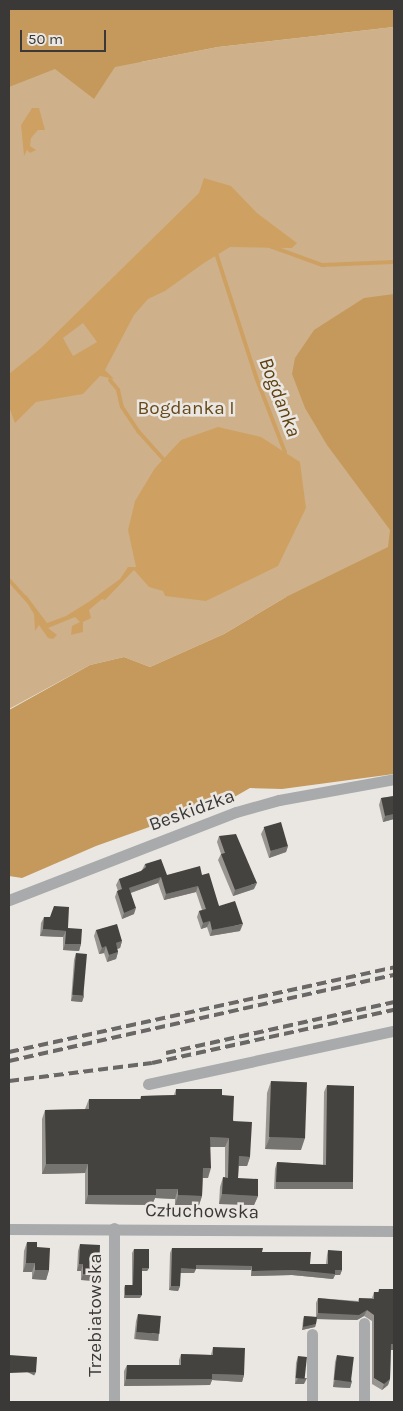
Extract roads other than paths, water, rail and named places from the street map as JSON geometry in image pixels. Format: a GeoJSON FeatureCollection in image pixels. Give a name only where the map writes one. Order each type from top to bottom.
{"type":"FeatureCollection","features":[{"type":"Feature","properties":{"kind":"street","name":"Beskidzka"},"geometry":{"type":"LineString","coordinates":[[9,900],[236,812],[279,800],[394,779]]}},
{"type":"Feature","properties":{"kind":"street"},"geometry":{"type":"LineString","coordinates":[[148,1084],[394,1031]]}},
{"type":"Feature","properties":{"kind":"street","name":"Człuchowska"},"geometry":{"type":"LineString","coordinates":[[9,1229],[114,1228],[394,1231]]}},
{"type":"Feature","properties":{"kind":"street","name":"Trzebiatowska"},"geometry":{"type":"LineString","coordinates":[[114,1228],[114,1402]]}},
{"type":"Feature","properties":{"kind":"street"},"geometry":{"type":"LineString","coordinates":[[364,1323],[364,1402]]}},
{"type":"Feature","properties":{"kind":"street"},"geometry":{"type":"LineString","coordinates":[[312,1334],[312,1402]]}},
{"type":"Feature","properties":{"kind":"waterway","name":"Bogdanka"},"geometry":{"type":"LineString","coordinates":[[267,245],[322,265],[394,262]]}},
{"type":"Feature","properties":{"kind":"waterway","name":"Bogdanka"},"geometry":{"type":"LineString","coordinates":[[216,253],[256,377],[285,452],[281,455]]}},
{"type":"Feature","properties":{"kind":"waterway"},"geometry":{"type":"LineString","coordinates":[[110,380],[118,390],[122,407],[138,431],[163,459]]}},
{"type":"Feature","properties":{"kind":"waterway","name":"Bogdanka"},"geometry":{"type":"LineString","coordinates":[[9,580],[28,601]]}},
{"type":"Feature","properties":{"kind":"railway"},"geometry":{"type":"LineString","coordinates":[[9,1052],[394,967]]}},
{"type":"Feature","properties":{"kind":"railway"},"geometry":{"type":"LineString","coordinates":[[9,1061],[394,975]]}},
{"type":"Feature","properties":{"kind":"railway"},"geometry":{"type":"LineString","coordinates":[[166,1053],[394,1002]]}},
{"type":"Feature","properties":{"kind":"railway"},"geometry":{"type":"LineString","coordinates":[[9,1081],[152,1063],[394,1010]]}},
{"type":"Feature","properties":{"kind":"park label","name":"Bogdanka I"},"geometry":{"type":"Point","coordinates":[186,409]}}]}
